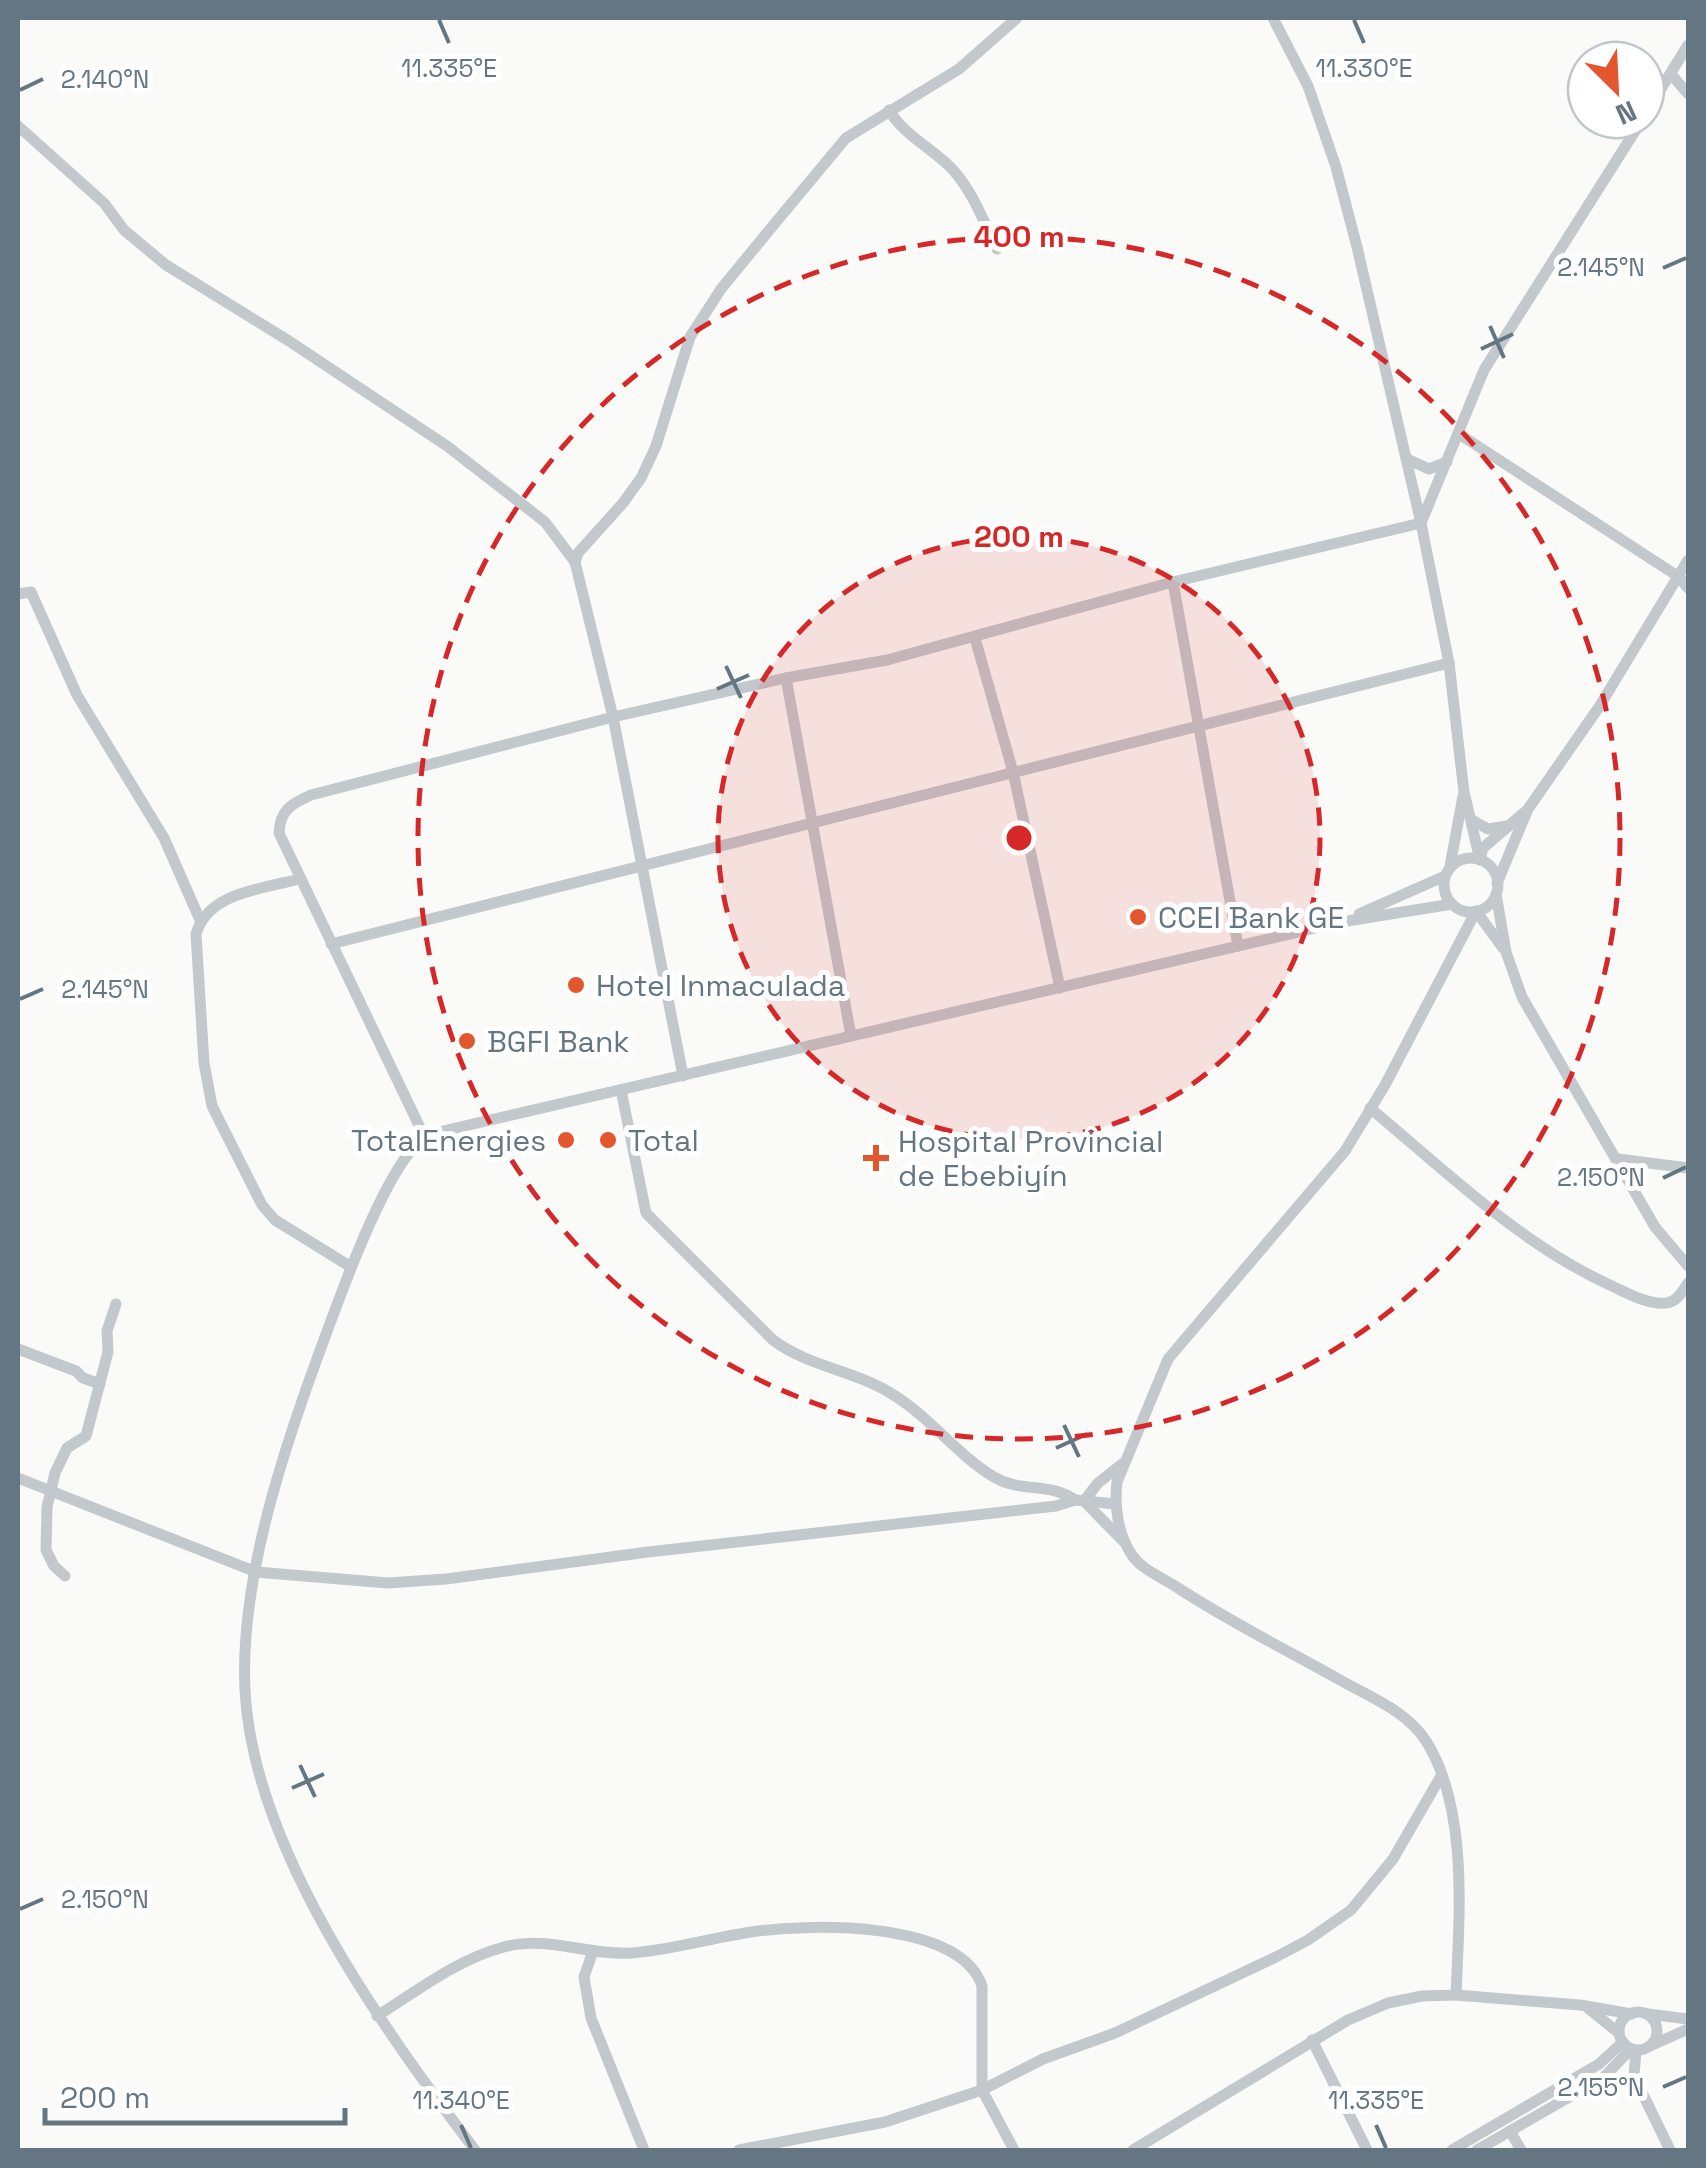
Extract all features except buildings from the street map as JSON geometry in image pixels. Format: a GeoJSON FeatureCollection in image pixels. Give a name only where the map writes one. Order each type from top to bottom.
{"type":"FeatureCollection","features":[{"type":"Feature","properties":{"kind":"street"},"geometry":{"type":"LineString","coordinates":[[575,562],[578,553],[641,478],[656,446],[690,337],[720,289],[846,138],[958,68],[1017,18]]}},
{"type":"Feature","properties":{"kind":"street"},"geometry":{"type":"LineString","coordinates":[[1273,18],[1308,86],[1336,167],[1421,523],[1449,663],[1464,792],[1480,860]]}},
{"type":"Feature","properties":{"kind":"street"},"geometry":{"type":"LineString","coordinates":[[1666,80],[1688,46]]}},
{"type":"Feature","properties":{"kind":"street"},"geometry":{"type":"LineString","coordinates":[[1670,74],[1688,94]]}},
{"type":"Feature","properties":{"kind":"street"},"geometry":{"type":"LineString","coordinates":[[889,110],[900,127],[952,168],[997,249]]}},
{"type":"Feature","properties":{"kind":"street"},"geometry":{"type":"LineString","coordinates":[[18,126],[104,203],[124,230],[166,265],[447,446],[545,522],[575,562],[614,718],[684,1076]]}},
{"type":"Feature","properties":{"kind":"street"},"geometry":{"type":"LineString","coordinates":[[1421,523],[1484,370],[1629,140]]}},
{"type":"Feature","properties":{"kind":"street"},"geometry":{"type":"LineString","coordinates":[[1459,434],[1679,577],[1688,588]]}},
{"type":"Feature","properties":{"kind":"street"},"geometry":{"type":"LineString","coordinates":[[1407,458],[1428,468],[1447,462]]}},
{"type":"Feature","properties":{"kind":"street"},"geometry":{"type":"LineString","coordinates":[[425,1138],[279,834],[280,818],[291,804],[614,718],[786,678],[887,660],[1173,582],[1421,523]]}},
{"type":"Feature","properties":{"kind":"street"},"geometry":{"type":"LineString","coordinates":[[1480,860],[1484,848],[1528,809],[1599,708],[1688,560]]}},
{"type":"Feature","properties":{"kind":"street"},"geometry":{"type":"LineString","coordinates":[[1173,582],[1238,946]]}},
{"type":"Feature","properties":{"kind":"street"},"geometry":{"type":"LineString","coordinates":[[18,594],[31,592],[77,696],[158,826],[200,920]]}},
{"type":"Feature","properties":{"kind":"street"},"geometry":{"type":"LineString","coordinates":[[976,638],[1013,772],[1060,988]]}},
{"type":"Feature","properties":{"kind":"street"},"geometry":{"type":"LineString","coordinates":[[331,944],[1449,663]]}},
{"type":"Feature","properties":{"kind":"street"},"geometry":{"type":"LineString","coordinates":[[786,678],[852,1036]]}},
{"type":"Feature","properties":{"kind":"street"},"geometry":{"type":"LineString","coordinates":[[1454,948],[1456,907],[1444,891],[1464,792]]}},
{"type":"Feature","properties":{"kind":"street"},"geometry":{"type":"LineString","coordinates":[[1126,1544],[1115,1504],[1117,1482],[1160,1377],[1179,1343],[1345,1151],[1454,948],[1476,911],[1488,905],[1528,809]]}},
{"type":"Feature","properties":{"kind":"street"},"geometry":{"type":"LineString","coordinates":[[1472,820],[1488,829],[1511,824]]}},
{"type":"Feature","properties":{"kind":"street"},"geometry":{"type":"LineString","coordinates":[[1341,922],[1448,872],[1464,859],[1480,860],[1492,868],[1506,952],[1522,997],[1656,1227],[1688,1266]]}},
{"type":"Feature","properties":{"kind":"street"},"geometry":{"type":"LineString","coordinates":[[299,879],[225,900],[200,920],[196,934],[202,1045],[212,1106],[262,1205],[275,1220],[351,1267]]}},
{"type":"Feature","properties":{"kind":"street"},"geometry":{"type":"LineString","coordinates":[[475,2150],[377,2016],[299,1875],[256,1758],[245,1690],[256,1572],[282,1460],[351,1267],[398,1168],[414,1146],[425,1138],[621,1090],[1341,922],[1456,907],[1476,911],[1506,952]]}},
{"type":"Feature","properties":{"kind":"street"},"geometry":{"type":"LineString","coordinates":[[621,1090],[646,1213],[773,1340],[802,1358],[896,1396],[995,1478],[1060,1490],[1080,1500],[1126,1544],[1136,1560],[1206,1606],[1398,1713],[1428,1744],[1441,1776],[1455,1836],[1459,1916],[1456,1995]]}},
{"type":"Feature","properties":{"kind":"street"},"geometry":{"type":"LineString","coordinates":[[1370,1108],[1509,1226],[1594,1278],[1665,1304],[1688,1284]]}},
{"type":"Feature","properties":{"kind":"street"},"geometry":{"type":"LineString","coordinates":[[1618,1160],[1688,1168]]}},
{"type":"Feature","properties":{"kind":"street"},"geometry":{"type":"LineString","coordinates":[[65,1576],[46,1550],[50,1490],[67,1448],[86,1436],[108,1352],[106,1330],[116,1304]]}},
{"type":"Feature","properties":{"kind":"street"},"geometry":{"type":"LineString","coordinates":[[18,1349],[100,1384]]}},
{"type":"Feature","properties":{"kind":"street"},"geometry":{"type":"LineString","coordinates":[[1080,1500],[1126,1461]]}},
{"type":"Feature","properties":{"kind":"street"},"geometry":{"type":"LineString","coordinates":[[18,1478],[256,1572],[388,1583],[1056,1506],[1080,1500],[1115,1504]]}},
{"type":"Feature","properties":{"kind":"street"},"geometry":{"type":"LineString","coordinates":[[739,2150],[767,2148],[884,2122],[982,2090],[1042,2059],[1115,2033],[1187,1997],[1235,1979],[1328,1928],[1351,1910],[1392,1859],[1441,1776]]}},
{"type":"Feature","properties":{"kind":"street"},"geometry":{"type":"LineString","coordinates":[[377,2016],[435,1979],[480,1955],[507,1946],[532,1943],[628,1953],[801,1926],[843,1928],[934,1942],[956,1953],[978,1973],[982,1986],[982,2090],[1014,2150]]}},
{"type":"Feature","properties":{"kind":"street"},"geometry":{"type":"LineString","coordinates":[[593,1951],[584,1977],[588,2005],[606,2060],[644,2150]]}},
{"type":"Feature","properties":{"kind":"street"},"geometry":{"type":"LineString","coordinates":[[1133,2150],[1312,2040],[1388,2003],[1456,1995],[1688,2019]]}},
{"type":"Feature","properties":{"kind":"street"},"geometry":{"type":"LineString","coordinates":[[1580,2005],[1605,2019],[1627,2044]]}},
{"type":"Feature","properties":{"kind":"street"},"geometry":{"type":"LineString","coordinates":[[1650,2046],[1657,2029],[1654,2020],[1639,2014],[1621,2023],[1634,2076],[1670,2150]]}},
{"type":"Feature","properties":{"kind":"street"},"geometry":{"type":"LineString","coordinates":[[1452,2150],[1627,2044],[1650,2046],[1688,2029]]}},
{"type":"Feature","properties":{"kind":"street"},"geometry":{"type":"LineString","coordinates":[[1312,2040],[1367,2150]]}},
{"type":"Feature","properties":{"kind":"street"},"geometry":{"type":"LineString","coordinates":[[1477,2150],[1604,2077],[1627,2044]]}},
{"type":"Feature","properties":{"kind":"street"},"geometry":{"type":"LineString","coordinates":[[1510,2132],[1521,2150]]}},
{"type":"Feature","properties":{"kind":"place","name":"CCEI Bank GE"},"geometry":{"type":"Point","coordinates":[1138,917]}},
{"type":"Feature","properties":{"kind":"place","name":"Hotel Inmaculada"},"geometry":{"type":"Point","coordinates":[576,985]}},
{"type":"Feature","properties":{"kind":"place","name":"BGFI Bank"},"geometry":{"type":"Point","coordinates":[467,1041]}},
{"type":"Feature","properties":{"kind":"place","name":"TotalEnergies"},"geometry":{"type":"Point","coordinates":[566,1140]}},
{"type":"Feature","properties":{"kind":"place","name":"Total"},"geometry":{"type":"Point","coordinates":[608,1140]}},
{"type":"Feature","properties":{"kind":"place","name":"Hospital Provincial de Ebebiyín"},"geometry":{"type":"Point","coordinates":[876,1158]}}]}
